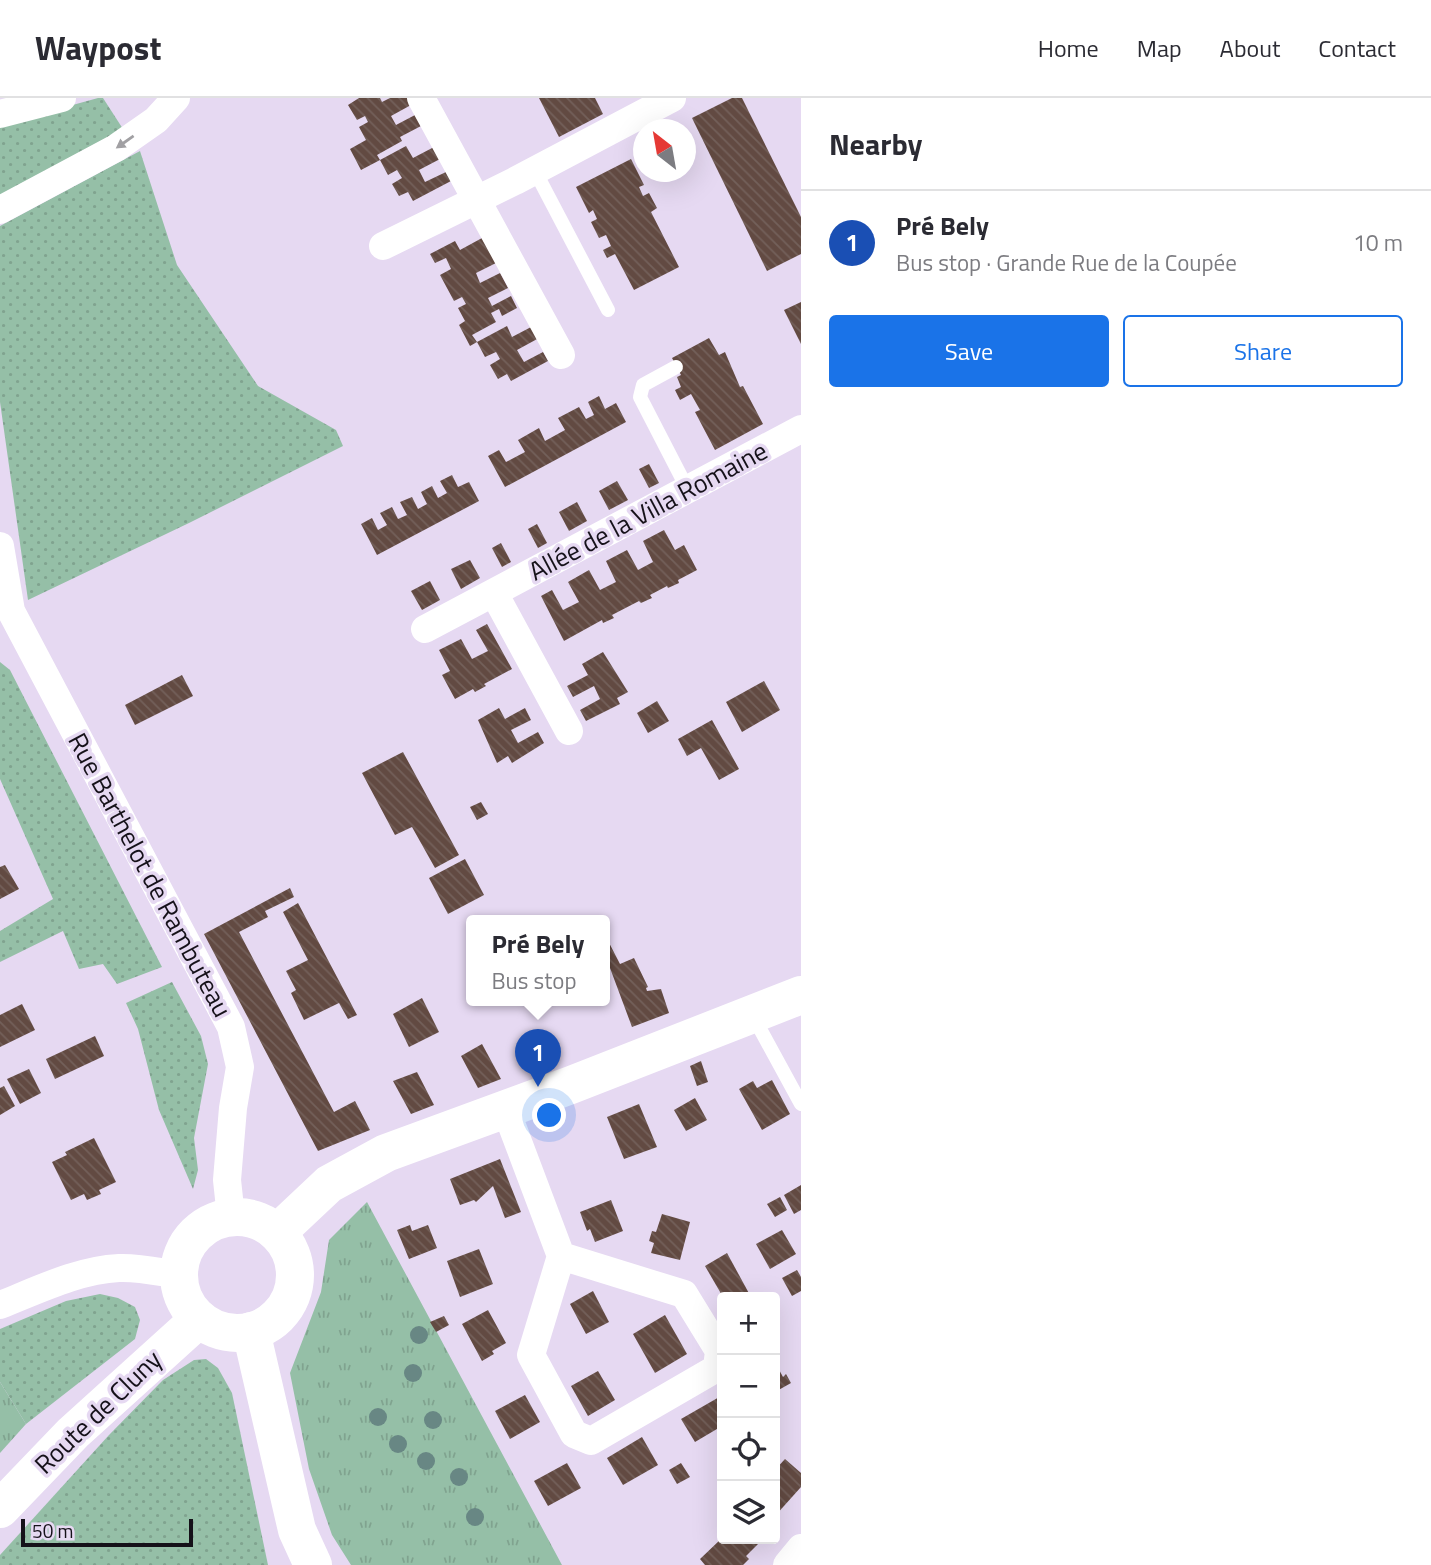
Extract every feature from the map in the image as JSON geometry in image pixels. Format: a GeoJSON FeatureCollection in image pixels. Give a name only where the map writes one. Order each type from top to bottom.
{"type":"FeatureCollection","features":[{"type":"Feature","properties":{"kind":"main road"},"geometry":{"type":"LineString","coordinates":[[278,1232],[329,1184],[386,1153],[506,1110],[801,995]]}},
{"type":"Feature","properties":{"kind":"main road"},"geometry":{"type":"LineString","coordinates":[[245,1217],[259,1220],[278,1232],[295,1264],[295,1285],[286,1306],[271,1322],[251,1331],[233,1333],[214,1329],[198,1319],[181,1291],[178,1275],[185,1250],[200,1230],[215,1221],[245,1217]]}},
{"type":"Feature","properties":{"kind":"main road","name":"Route de Cluny"},"geometry":{"type":"LineString","coordinates":[[0,1509],[73,1433],[198,1319]]}},
{"type":"Feature","properties":{"kind":"main road"},"geometry":{"type":"LineString","coordinates":[[251,1331],[297,1530],[313,1565]]}},
{"type":"Feature","properties":{"kind":"street"},"geometry":{"type":"LineString","coordinates":[[0,114],[62,98]]}},
{"type":"Feature","properties":{"kind":"street"},"geometry":{"type":"LineString","coordinates":[[0,210],[116,149],[156,120],[176,98]]}},
{"type":"Feature","properties":{"kind":"street"},"geometry":{"type":"LineString","coordinates":[[421,98],[561,355]]}},
{"type":"Feature","properties":{"kind":"street"},"geometry":{"type":"LineString","coordinates":[[383,246],[535,171],[638,106],[672,98]]}},
{"type":"Feature","properties":{"kind":"street","name":"Allée de la Villa Romaine"},"geometry":{"type":"LineString","coordinates":[[425,629],[801,429]]}},
{"type":"Feature","properties":{"kind":"street","name":"Rue Barthelot de Rambuteau"},"geometry":{"type":"LineString","coordinates":[[0,546],[11,611],[231,1027],[240,1067],[233,1108],[227,1180],[231,1217]]}},
{"type":"Feature","properties":{"kind":"street"},"geometry":{"type":"LineString","coordinates":[[494,593],[569,731]]}},
{"type":"Feature","properties":{"kind":"street"},"geometry":{"type":"LineString","coordinates":[[506,1110],[561,1256],[531,1355],[574,1434],[591,1441],[717,1368],[719,1351],[684,1294],[561,1256]]}},
{"type":"Feature","properties":{"kind":"street"},"geometry":{"type":"LineString","coordinates":[[0,1305],[62,1280],[107,1269],[123,1268],[178,1275]]}},
{"type":"Feature","properties":{"kind":"street"},"geometry":{"type":"LineString","coordinates":[[787,1565],[801,1548]]}},
{"type":"Feature","properties":{"kind":"lane"},"geometry":{"type":"LineString","coordinates":[[535,171],[608,310]]}},
{"type":"Feature","properties":{"kind":"lane"},"geometry":{"type":"LineString","coordinates":[[676,366],[643,385],[640,397],[688,490]]}},
{"type":"Feature","properties":{"kind":"lane"},"geometry":{"type":"LineString","coordinates":[[752,1014],[801,1104]]}},
{"type":"Feature","properties":{"kind":"green space"},"geometry":{"type":"Polygon","coordinates":[[[103,98],[123,129],[0,195],[0,125],[103,98]]]}},
{"type":"Feature","properties":{"kind":"green space"},"geometry":{"type":"Polygon","coordinates":[[[140,151],[177,265],[258,386],[336,430],[343,446],[28,600],[0,402],[0,226],[140,151]]]}},
{"type":"Feature","properties":{"kind":"green space"},"geometry":{"type":"Polygon","coordinates":[[[0,662],[10,670],[162,967],[117,984],[103,964],[79,969],[63,931],[0,962],[0,931],[53,899],[0,779],[0,662]]]}},
{"type":"Feature","properties":{"kind":"green space"},"geometry":{"type":"Polygon","coordinates":[[[172,982],[201,1036],[208,1064],[194,1138],[198,1170],[193,1189],[159,1110],[138,1029],[126,1003],[172,982]]]}},
{"type":"Feature","properties":{"kind":"green space"},"geometry":{"type":"Polygon","coordinates":[[[367,1202],[562,1565],[351,1565],[332,1535],[309,1469],[290,1373],[321,1292],[329,1240],[367,1202]]]}},
{"type":"Feature","properties":{"kind":"green space"},"geometry":{"type":"Polygon","coordinates":[[[100,1294],[118,1298],[135,1307],[140,1320],[135,1339],[26,1424],[0,1382],[0,1329],[66,1301],[100,1294]]]}},
{"type":"Feature","properties":{"kind":"green space"},"geometry":{"type":"Polygon","coordinates":[[[206,1359],[218,1368],[232,1393],[268,1565],[0,1565],[0,1555],[163,1380],[194,1360],[206,1359]]]}},
{"type":"Feature","properties":{"kind":"green space"},"geometry":{"type":"Polygon","coordinates":[[[0,1382],[26,1424],[0,1453],[0,1382]]]}},
{"type":"Feature","properties":{"kind":"building"},"geometry":{"type":"Polygon","coordinates":[[[359,98],[380,98],[382,102],[390,98],[407,98],[411,105],[391,116],[396,125],[415,115],[421,126],[400,137],[402,141],[377,155],[380,160],[361,170],[350,149],[366,140],[359,127],[368,122],[365,116],[357,120],[348,105],[359,98]]]}},
{"type":"Feature","properties":{"kind":"building"},"geometry":{"type":"Polygon","coordinates":[[[539,98],[595,98],[603,114],[559,137],[539,98]]]}},
{"type":"Feature","properties":{"kind":"building"},"geometry":{"type":"Polygon","coordinates":[[[732,98],[742,98],[801,217],[801,254],[767,271],[696,126],[696,119],[692,118],[732,98]]]}},
{"type":"Feature","properties":{"kind":"building"},"geometry":{"type":"Polygon","coordinates":[[[406,146],[413,158],[434,147],[440,159],[419,170],[425,182],[446,172],[451,181],[413,201],[408,192],[399,196],[392,184],[402,178],[397,170],[388,175],[380,160],[406,146]]]}},
{"type":"Feature","properties":{"kind":"building"},"geometry":{"type":"Polygon","coordinates":[[[631,159],[633,182],[642,182],[644,185],[639,187],[643,196],[649,193],[657,208],[651,212],[679,267],[634,290],[615,254],[607,258],[603,250],[611,246],[606,235],[599,238],[591,222],[597,219],[593,210],[589,213],[576,187],[631,159]]]}},
{"type":"Feature","properties":{"kind":"building"},"geometry":{"type":"Polygon","coordinates":[[[482,238],[496,263],[476,273],[480,283],[500,273],[508,288],[488,298],[492,306],[511,296],[517,308],[502,316],[499,309],[491,313],[496,322],[472,335],[477,342],[470,346],[459,325],[465,321],[458,308],[466,304],[462,297],[454,301],[440,275],[451,269],[446,258],[435,263],[430,254],[455,241],[460,250],[482,238]]]}},
{"type":"Feature","properties":{"kind":"building"},"geometry":{"type":"Polygon","coordinates":[[[801,302],[801,344],[784,310],[801,302]]]}},
{"type":"Feature","properties":{"kind":"building"},"geometry":{"type":"Polygon","coordinates":[[[507,326],[512,337],[533,326],[539,338],[517,350],[524,362],[543,352],[548,361],[511,381],[507,374],[498,379],[490,365],[500,359],[496,352],[485,357],[477,342],[507,326]]]}},
{"type":"Feature","properties":{"kind":"building"},"geometry":{"type":"Polygon","coordinates":[[[709,338],[719,355],[725,352],[740,387],[743,386],[763,424],[715,450],[695,412],[700,410],[691,394],[680,400],[675,390],[681,387],[677,377],[681,375],[672,358],[709,338]]]}},
{"type":"Feature","properties":{"kind":"building"},"geometry":{"type":"Polygon","coordinates":[[[599,396],[605,409],[616,403],[626,422],[505,487],[488,456],[499,450],[506,462],[525,452],[518,440],[539,428],[545,441],[565,430],[558,418],[579,407],[586,419],[594,415],[588,402],[599,396]]]}},
{"type":"Feature","properties":{"kind":"building"},"geometry":{"type":"Polygon","coordinates":[[[649,464],[659,483],[649,488],[639,469],[649,464]]]}},
{"type":"Feature","properties":{"kind":"building"},"geometry":{"type":"Polygon","coordinates":[[[452,475],[458,487],[469,482],[479,501],[377,555],[361,524],[372,518],[378,530],[387,525],[380,513],[392,507],[398,519],[407,515],[400,502],[412,497],[418,509],[427,504],[421,492],[432,486],[438,498],[447,493],[440,481],[452,475]]]}},
{"type":"Feature","properties":{"kind":"building"},"geometry":{"type":"Polygon","coordinates":[[[617,481],[628,500],[609,510],[599,491],[617,481]]]}},
{"type":"Feature","properties":{"kind":"building"},"geometry":{"type":"Polygon","coordinates":[[[577,502],[587,521],[569,531],[559,512],[577,502]]]}},
{"type":"Feature","properties":{"kind":"building"},"geometry":{"type":"Polygon","coordinates":[[[537,524],[547,543],[538,548],[528,529],[537,524]]]}},
{"type":"Feature","properties":{"kind":"building"},"geometry":{"type":"Polygon","coordinates":[[[664,530],[675,550],[684,545],[697,570],[678,580],[679,583],[650,595],[652,598],[641,603],[639,601],[612,615],[614,618],[603,623],[602,620],[564,641],[541,596],[552,590],[563,610],[579,602],[568,582],[589,570],[600,590],[616,582],[606,561],[627,550],[638,570],[653,562],[643,541],[664,530]]]}},
{"type":"Feature","properties":{"kind":"building"},"geometry":{"type":"Polygon","coordinates":[[[501,543],[511,562],[502,567],[492,548],[501,543]]]}},
{"type":"Feature","properties":{"kind":"building"},"geometry":{"type":"Polygon","coordinates":[[[470,560],[480,578],[461,589],[451,569],[470,560]]]}},
{"type":"Feature","properties":{"kind":"building"},"geometry":{"type":"Polygon","coordinates":[[[430,581],[440,600],[422,610],[411,591],[430,581]]]}},
{"type":"Feature","properties":{"kind":"building"},"geometry":{"type":"Polygon","coordinates":[[[487,624],[512,669],[475,692],[473,689],[455,699],[442,675],[450,671],[439,650],[461,639],[472,659],[488,651],[476,630],[487,624]]]}},
{"type":"Feature","properties":{"kind":"building"},"geometry":{"type":"Polygon","coordinates":[[[603,652],[628,692],[617,698],[620,704],[586,721],[580,710],[600,699],[594,686],[573,697],[567,686],[588,675],[582,664],[603,652]]]}},
{"type":"Feature","properties":{"kind":"building"},"geometry":{"type":"Polygon","coordinates":[[[182,675],[193,696],[135,725],[125,705],[182,675]]]}},
{"type":"Feature","properties":{"kind":"building"},"geometry":{"type":"Polygon","coordinates":[[[764,681],[780,710],[742,732],[726,702],[764,681]]]}},
{"type":"Feature","properties":{"kind":"building"},"geometry":{"type":"Polygon","coordinates":[[[657,701],[669,721],[648,733],[637,713],[657,701]]]}},
{"type":"Feature","properties":{"kind":"building"},"geometry":{"type":"Polygon","coordinates":[[[499,708],[505,719],[525,708],[531,720],[511,730],[518,743],[538,732],[544,743],[512,763],[508,756],[497,763],[478,720],[499,708]]]}},
{"type":"Feature","properties":{"kind":"building"},"geometry":{"type":"Polygon","coordinates":[[[712,720],[739,769],[719,780],[701,748],[687,756],[678,739],[712,720]]]}},
{"type":"Feature","properties":{"kind":"building"},"geometry":{"type":"Polygon","coordinates":[[[403,752],[459,855],[435,868],[412,827],[395,835],[362,773],[403,752]]]}},
{"type":"Feature","properties":{"kind":"building"},"geometry":{"type":"Polygon","coordinates":[[[481,802],[488,814],[477,820],[470,807],[481,802]]]}},
{"type":"Feature","properties":{"kind":"building"},"geometry":{"type":"Polygon","coordinates":[[[465,859],[484,895],[448,914],[429,878],[465,859]]]}},
{"type":"Feature","properties":{"kind":"building"},"geometry":{"type":"Polygon","coordinates":[[[5,865],[19,889],[0,899],[0,867],[5,865]]]}},
{"type":"Feature","properties":{"kind":"building"},"geometry":{"type":"Polygon","coordinates":[[[290,888],[294,897],[265,911],[268,917],[239,932],[334,1112],[355,1101],[370,1130],[318,1151],[204,934],[290,888]]]}},
{"type":"Feature","properties":{"kind":"building"},"geometry":{"type":"Polygon","coordinates":[[[298,903],[357,1015],[348,1019],[339,1003],[304,1020],[291,993],[296,990],[286,971],[308,960],[283,912],[298,903]]]}},
{"type":"Feature","properties":{"kind":"building"},"geometry":{"type":"Polygon","coordinates":[[[610,945],[620,964],[634,958],[648,987],[647,991],[661,989],[669,1013],[632,1027],[610,968],[610,945]]]}},
{"type":"Feature","properties":{"kind":"building"},"geometry":{"type":"Polygon","coordinates":[[[422,998],[439,1032],[409,1047],[393,1014],[422,998]]]}},
{"type":"Feature","properties":{"kind":"building"},"geometry":{"type":"Polygon","coordinates":[[[22,1004],[35,1030],[0,1047],[0,1015],[22,1004]]]}},
{"type":"Feature","properties":{"kind":"building"},"geometry":{"type":"Polygon","coordinates":[[[95,1036],[104,1056],[55,1079],[46,1059],[95,1036]]]}},
{"type":"Feature","properties":{"kind":"building"},"geometry":{"type":"Polygon","coordinates":[[[482,1044],[501,1079],[478,1088],[461,1056],[482,1044]]]}},
{"type":"Feature","properties":{"kind":"building"},"geometry":{"type":"Polygon","coordinates":[[[701,1061],[708,1082],[697,1086],[690,1066],[701,1061]]]}},
{"type":"Feature","properties":{"kind":"building"},"geometry":{"type":"Polygon","coordinates":[[[29,1069],[41,1093],[20,1104],[7,1079],[29,1069]]]}},
{"type":"Feature","properties":{"kind":"building"},"geometry":{"type":"Polygon","coordinates":[[[417,1072],[434,1105],[411,1114],[393,1081],[417,1072]]]}},
{"type":"Feature","properties":{"kind":"building"},"geometry":{"type":"Polygon","coordinates":[[[772,1080],[790,1114],[762,1130],[739,1089],[753,1081],[757,1088],[772,1080]]]}},
{"type":"Feature","properties":{"kind":"building"},"geometry":{"type":"Polygon","coordinates":[[[4,1086],[15,1106],[0,1115],[0,1088],[4,1086]]]}},
{"type":"Feature","properties":{"kind":"building"},"geometry":{"type":"Polygon","coordinates":[[[695,1098],[707,1120],[686,1131],[674,1110],[695,1098]]]}},
{"type":"Feature","properties":{"kind":"building"},"geometry":{"type":"Polygon","coordinates":[[[639,1104],[657,1147],[624,1159],[607,1117],[639,1104]]]}},
{"type":"Feature","properties":{"kind":"building"},"geometry":{"type":"Polygon","coordinates":[[[94,1138],[116,1182],[99,1190],[101,1194],[87,1200],[84,1194],[71,1200],[52,1162],[67,1155],[65,1152],[94,1138]]]}},
{"type":"Feature","properties":{"kind":"building"},"geometry":{"type":"Polygon","coordinates":[[[500,1159],[521,1212],[505,1218],[493,1186],[476,1202],[474,1200],[460,1205],[450,1179],[500,1159]]]}},
{"type":"Feature","properties":{"kind":"building"},"geometry":{"type":"Polygon","coordinates":[[[801,1185],[801,1210],[794,1214],[784,1195],[801,1185]]]}},
{"type":"Feature","properties":{"kind":"building"},"geometry":{"type":"Polygon","coordinates":[[[780,1197],[787,1210],[775,1217],[767,1204],[780,1197]]]}},
{"type":"Feature","properties":{"kind":"building"},"geometry":{"type":"Polygon","coordinates":[[[611,1200],[623,1231],[595,1242],[590,1229],[587,1231],[580,1212],[611,1200]]]}},
{"type":"Feature","properties":{"kind":"building"},"geometry":{"type":"Polygon","coordinates":[[[662,1214],[690,1222],[680,1260],[651,1253],[654,1243],[649,1241],[652,1231],[656,1232],[662,1214]]]}},
{"type":"Feature","properties":{"kind":"building"},"geometry":{"type":"Polygon","coordinates":[[[410,1225],[412,1231],[428,1225],[437,1248],[409,1259],[397,1230],[410,1225]]]}},
{"type":"Feature","properties":{"kind":"building"},"geometry":{"type":"Polygon","coordinates":[[[782,1230],[796,1254],[770,1269],[756,1244],[782,1230]]]}},
{"type":"Feature","properties":{"kind":"building"},"geometry":{"type":"Polygon","coordinates":[[[479,1249],[493,1284],[460,1297],[447,1261],[479,1249]]]}},
{"type":"Feature","properties":{"kind":"building"},"geometry":{"type":"Polygon","coordinates":[[[727,1253],[748,1292],[720,1292],[705,1266],[727,1253]]]}},
{"type":"Feature","properties":{"kind":"building"},"geometry":{"type":"Polygon","coordinates":[[[797,1270],[801,1277],[801,1291],[792,1296],[782,1278],[797,1270]]]}},
{"type":"Feature","properties":{"kind":"building"},"geometry":{"type":"Polygon","coordinates":[[[593,1291],[609,1322],[586,1334],[570,1304],[593,1291]]]}},
{"type":"Feature","properties":{"kind":"building"},"geometry":{"type":"Polygon","coordinates":[[[488,1310],[506,1343],[482,1361],[462,1324],[488,1310]]]}},
{"type":"Feature","properties":{"kind":"building"},"geometry":{"type":"Polygon","coordinates":[[[665,1315],[687,1354],[655,1373],[633,1334],[665,1315]]]}},
{"type":"Feature","properties":{"kind":"building"},"geometry":{"type":"Polygon","coordinates":[[[444,1316],[449,1325],[436,1332],[430,1322],[444,1316]]]}},
{"type":"Feature","properties":{"kind":"building"},"geometry":{"type":"Polygon","coordinates":[[[598,1371],[615,1400],[588,1416],[571,1386],[598,1371]]]}},
{"type":"Feature","properties":{"kind":"building"},"geometry":{"type":"Polygon","coordinates":[[[780,1371],[783,1377],[786,1374],[791,1383],[780,1389],[780,1371]]]}},
{"type":"Feature","properties":{"kind":"building"},"geometry":{"type":"Polygon","coordinates":[[[525,1395],[540,1422],[510,1439],[495,1411],[525,1395]]]}},
{"type":"Feature","properties":{"kind":"building"},"geometry":{"type":"Polygon","coordinates":[[[717,1398],[717,1429],[695,1442],[681,1419],[717,1398]]]}},
{"type":"Feature","properties":{"kind":"building"},"geometry":{"type":"Polygon","coordinates":[[[642,1437],[658,1465],[623,1485],[607,1458],[642,1437]]]}},
{"type":"Feature","properties":{"kind":"building"},"geometry":{"type":"Polygon","coordinates":[[[785,1459],[801,1473],[801,1487],[780,1510],[780,1481],[780,1464],[785,1459]]]}},
{"type":"Feature","properties":{"kind":"building"},"geometry":{"type":"Polygon","coordinates":[[[567,1463],[581,1488],[548,1506],[534,1481],[567,1463]]]}},
{"type":"Feature","properties":{"kind":"building"},"geometry":{"type":"Polygon","coordinates":[[[681,1463],[690,1477],[677,1484],[669,1470],[681,1463]]]}},
{"type":"Feature","properties":{"kind":"building"},"geometry":{"type":"Polygon","coordinates":[[[717,1543],[758,1544],[746,1556],[749,1559],[743,1565],[705,1565],[700,1559],[717,1543]]]}},
{"type":"Feature","properties":{"kind":"place","name":"Pré Bely"},"geometry":{"type":"Point","coordinates":[538,1087]}}]}
